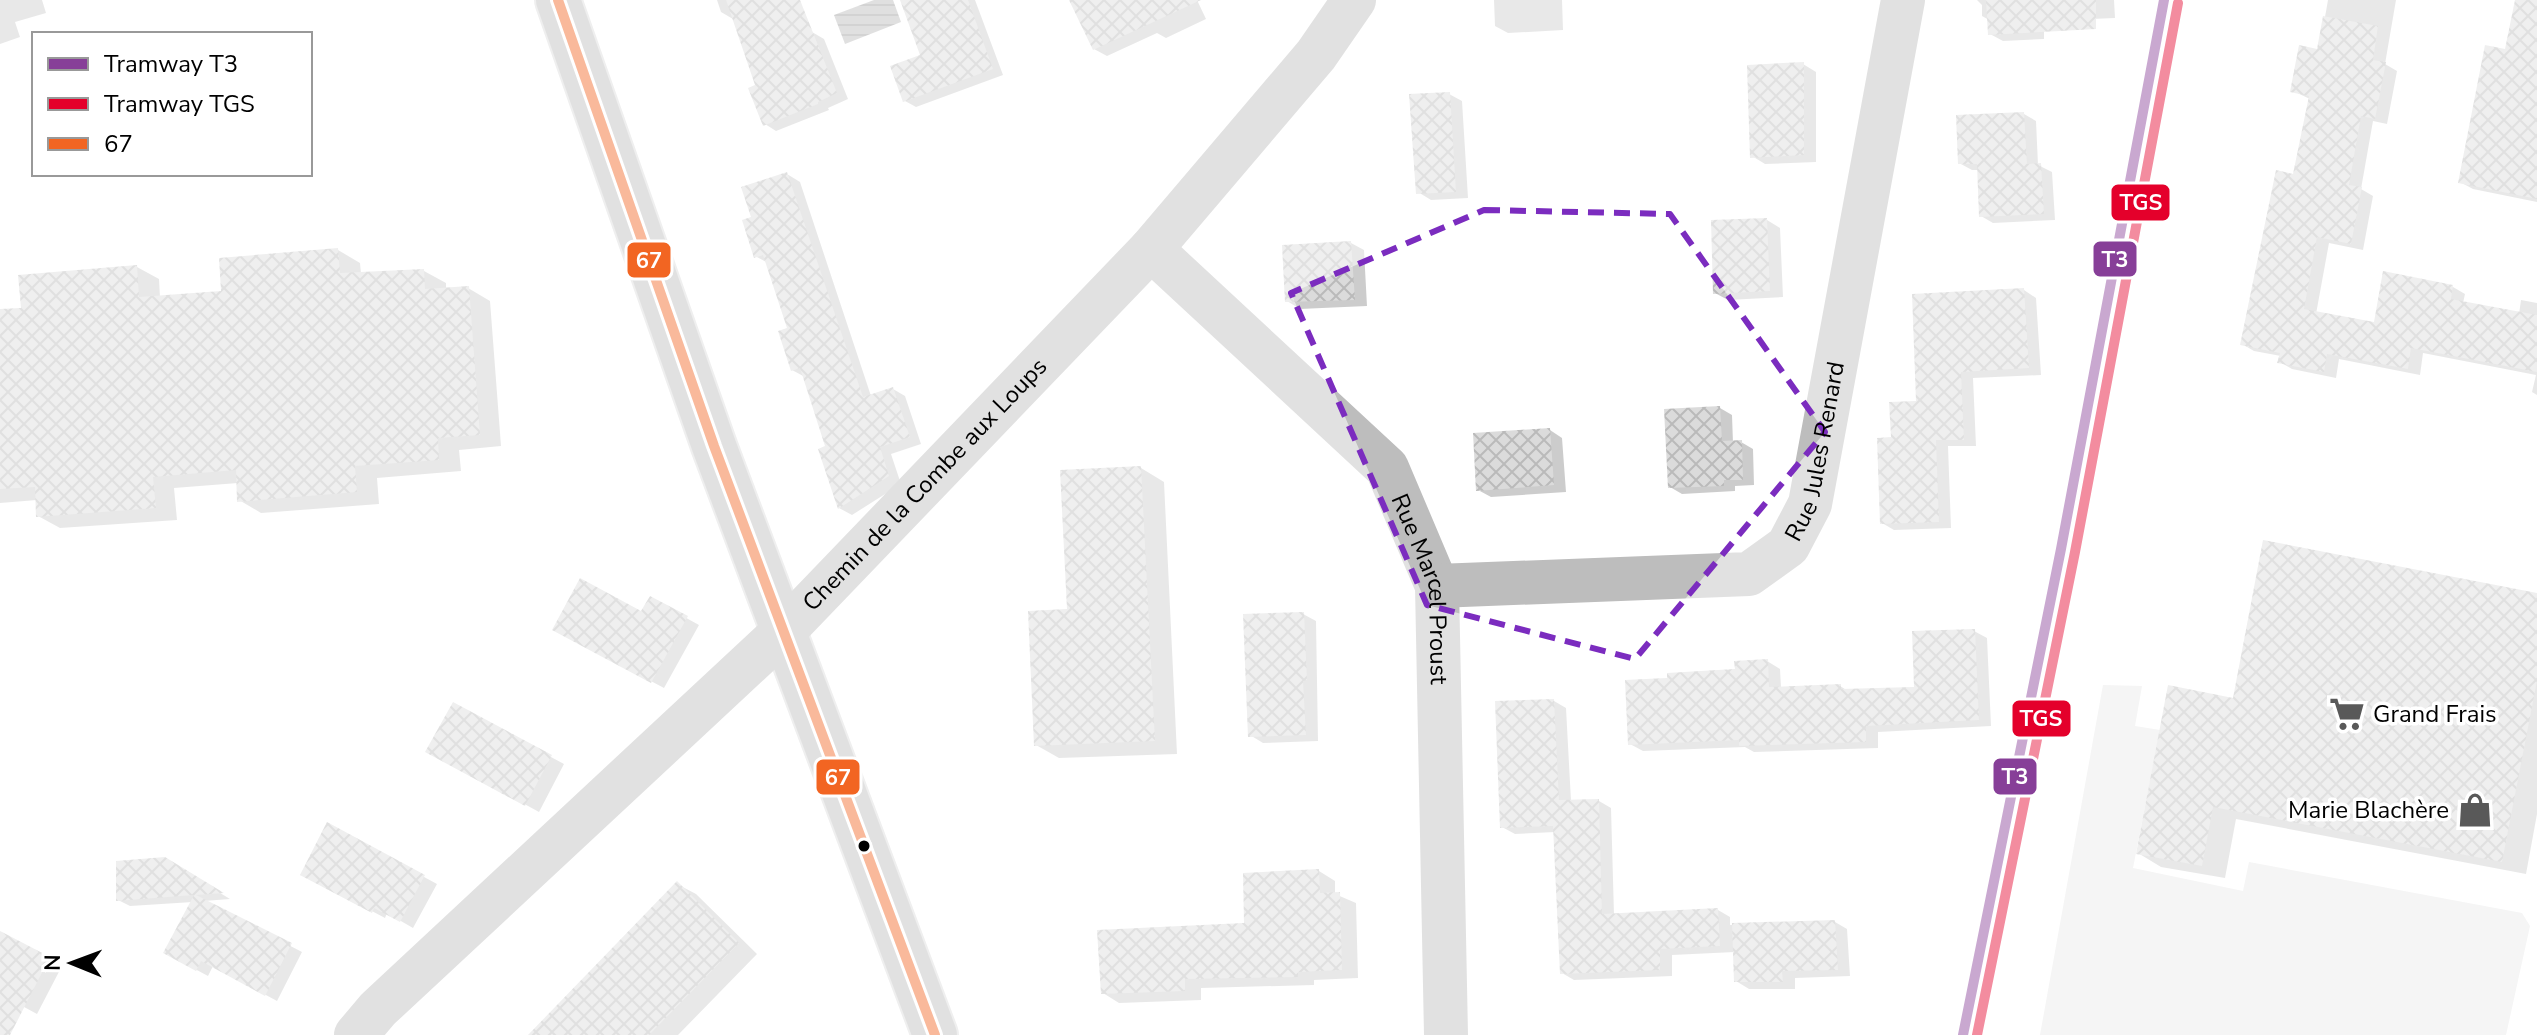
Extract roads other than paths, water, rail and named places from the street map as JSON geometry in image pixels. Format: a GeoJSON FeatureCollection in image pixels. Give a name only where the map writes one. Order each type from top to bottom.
{"type":"FeatureCollection","features":[{"type":"Feature","properties":{"kind":"street"},"geometry":{"type":"LineString","coordinates":[[558,0],[714,446],[935,1035]]}},
{"type":"Feature","properties":{"kind":"street","name":"Chemin de la Combe aux Loups"},"geometry":{"type":"LineString","coordinates":[[356,1035],[378,1009],[785,630],[1151,249],[1316,55],[1354,0]]}},
{"type":"Feature","properties":{"kind":"street","name":"Rue Jules Renard"},"geometry":{"type":"LineString","coordinates":[[1437,586],[1749,574],[1788,546],[1810,504],[1903,0]]}},
{"type":"Feature","properties":{"kind":"street","name":"Rue Marcel Proust"},"geometry":{"type":"LineString","coordinates":[[1151,249],[1387,468],[1437,586],[1446,1035]]}},
{"type":"Feature","properties":{"kind":"tram line","name":"T3"},"geometry":{"type":"LineString","coordinates":[[1963,1035],[2061,549],[2164,0]]}},
{"type":"Feature","properties":{"kind":"tram line","name":"TGS"},"geometry":{"type":"LineString","coordinates":[[1977,1035],[2075,552],[2178,3]]}},
{"type":"Feature","properties":{"kind":"place","name":"Grand Frais"},"geometry":{"type":"Point","coordinates":[2347,714]}},
{"type":"Feature","properties":{"kind":"place","name":"Marie Blachère"},"geometry":{"type":"Point","coordinates":[2475,810]}}]}
